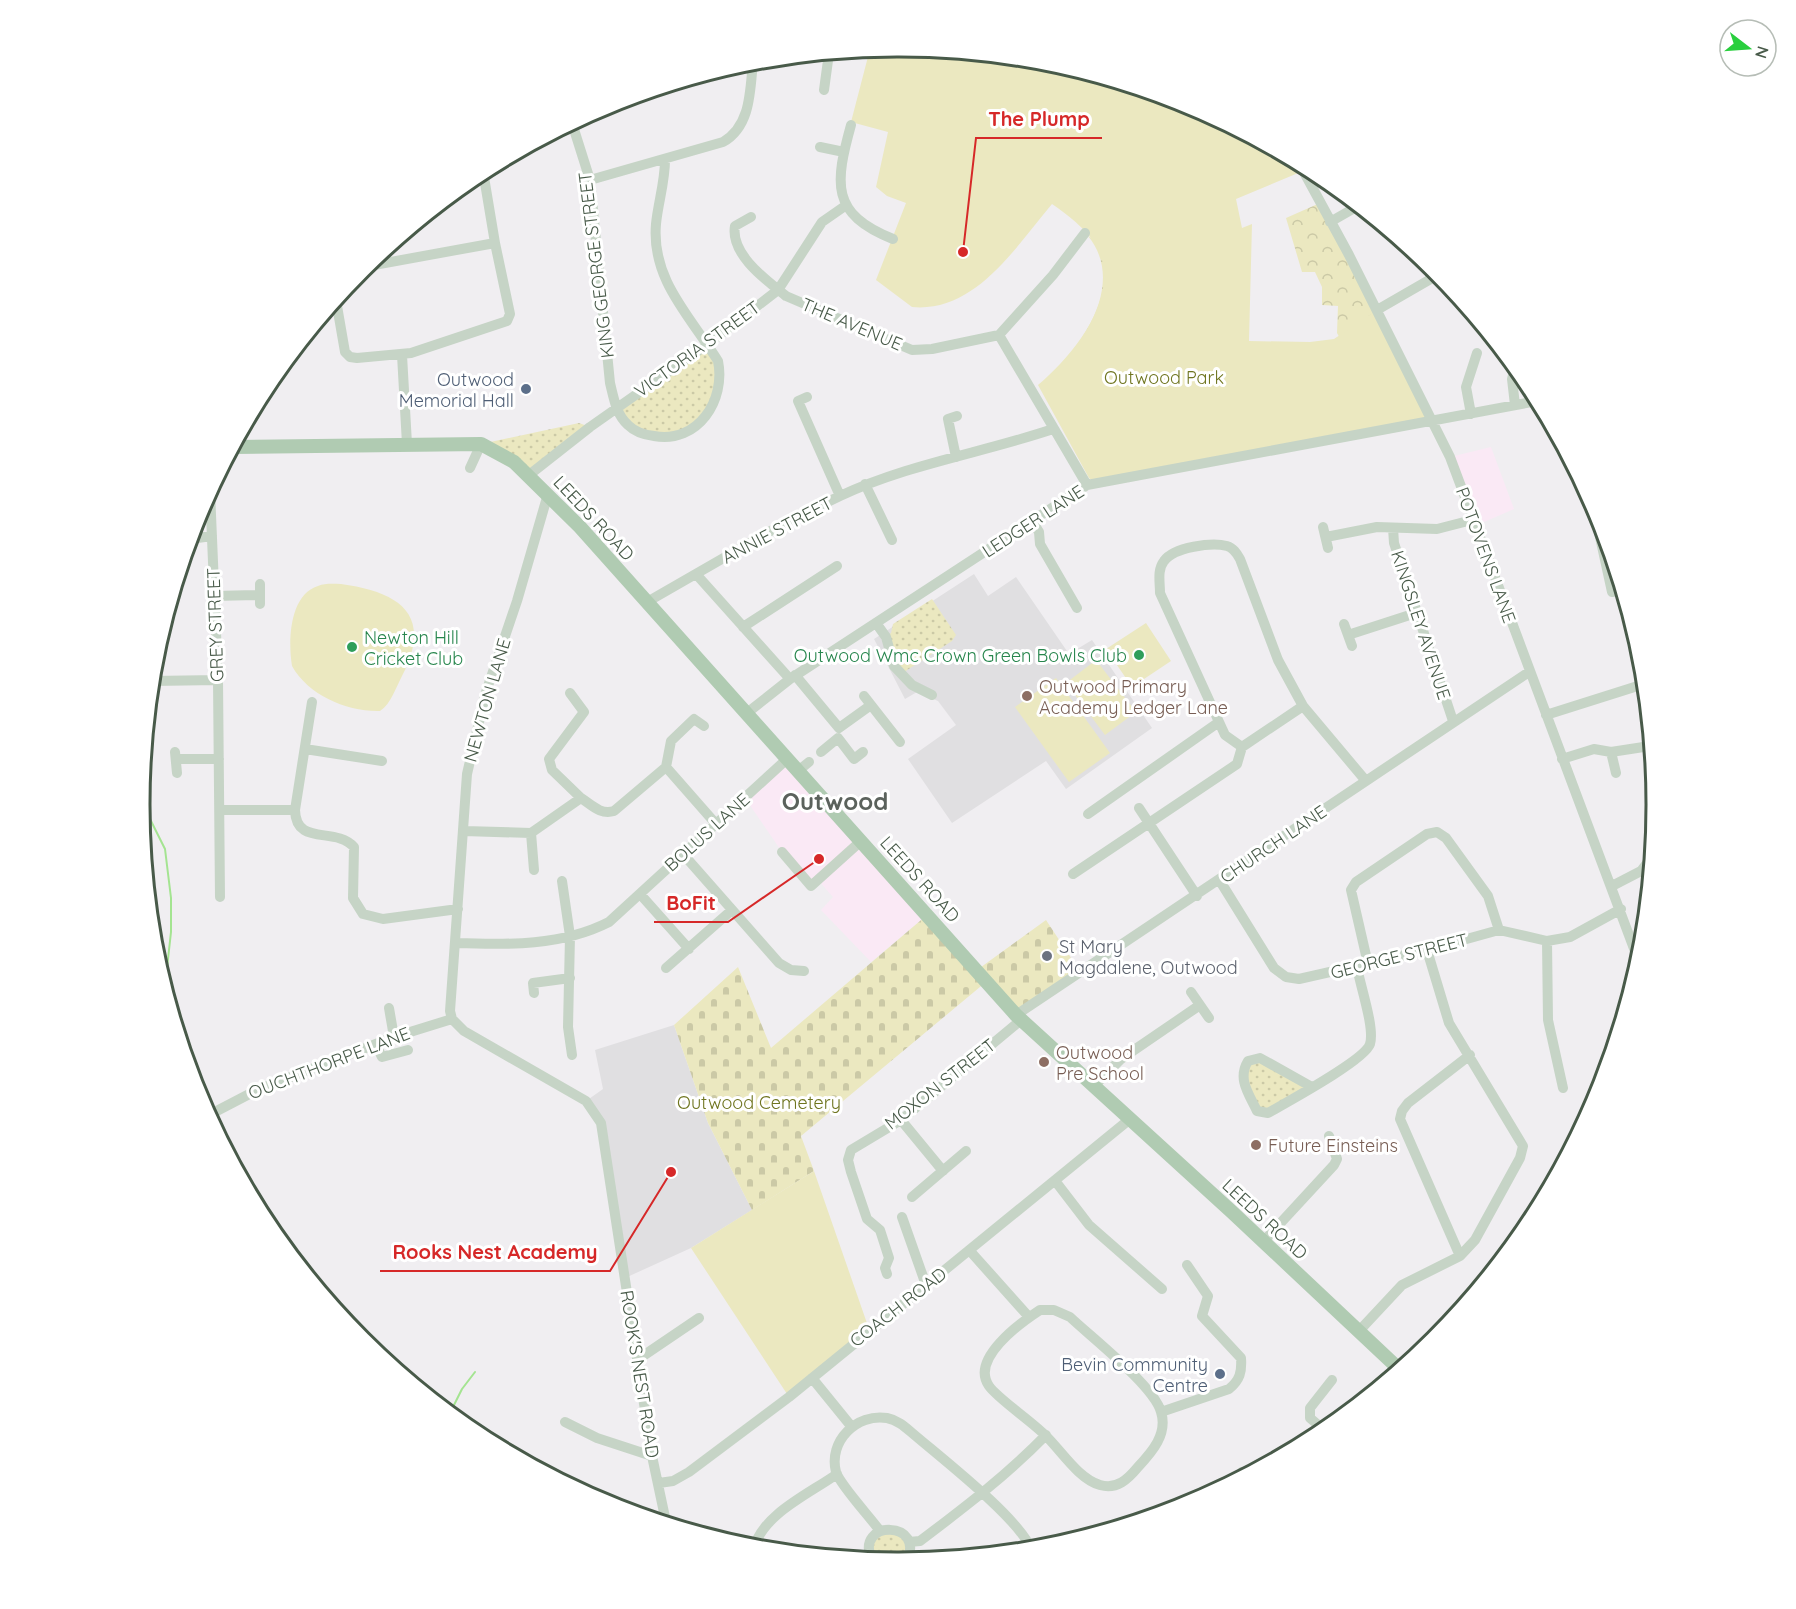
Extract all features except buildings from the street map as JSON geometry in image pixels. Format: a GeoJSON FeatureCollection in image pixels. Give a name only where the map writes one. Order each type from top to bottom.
{"type":"FeatureCollection","features":[{"type":"Feature","properties":{"kind":"main road","name":"LEEDS ROAD"},"geometry":{"type":"LineString","coordinates":[[243,447],[482,444],[508,458],[548,494],[1019,1017],[1394,1364]]}},
{"type":"Feature","properties":{"kind":"street"},"geometry":{"type":"LineString","coordinates":[[824,90],[828,61]]}},
{"type":"Feature","properties":{"kind":"street"},"geometry":{"type":"LineString","coordinates":[[590,180],[723,142],[736,134],[745,117],[752,71]]}},
{"type":"Feature","properties":{"kind":"street"},"geometry":{"type":"LineString","coordinates":[[850,125],[839,182],[845,206],[855,219],[879,240],[893,239]]}},
{"type":"Feature","properties":{"kind":"street","name":"KING GEORGE STREET"},"geometry":{"type":"LineString","coordinates":[[574,131],[590,180],[610,383],[616,408]]}},
{"type":"Feature","properties":{"kind":"street"},"geometry":{"type":"LineString","coordinates":[[820,147],[843,152]]}},
{"type":"Feature","properties":{"kind":"street"},"geometry":{"type":"LineString","coordinates":[[616,408],[629,426],[645,435],[662,438],[679,435],[696,426],[710,412],[718,395],[721,377],[718,361],[661,274],[656,246],[656,223],[665,176],[665,160]]}},
{"type":"Feature","properties":{"kind":"street","name":"POTOVENS LANE"},"geometry":{"type":"LineString","coordinates":[[1308,180],[1377,310],[1450,457],[1632,942]]}},
{"type":"Feature","properties":{"kind":"street"},"geometry":{"type":"LineString","coordinates":[[338,310],[345,352],[350,357],[402,355],[507,321],[510,314],[485,182]]}},
{"type":"Feature","properties":{"kind":"street","name":"VICTORIA STREET"},"geometry":{"type":"LineString","coordinates":[[529,475],[616,408],[708,344],[778,290],[822,222],[845,206]]}},
{"type":"Feature","properties":{"kind":"street"},"geometry":{"type":"LineString","coordinates":[[1330,222],[1351,210]]}},
{"type":"Feature","properties":{"kind":"street","name":"THE AVENUE"},"geometry":{"type":"LineString","coordinates":[[751,217],[735,226],[733,237],[741,254],[786,297],[912,350],[932,349],[999,335]]}},
{"type":"Feature","properties":{"kind":"street"},"geometry":{"type":"LineString","coordinates":[[1085,233],[1053,275],[999,335],[1087,485]]}},
{"type":"Feature","properties":{"kind":"street"},"geometry":{"type":"LineString","coordinates":[[382,264],[495,243]]}},
{"type":"Feature","properties":{"kind":"street"},"geometry":{"type":"LineString","coordinates":[[1377,310],[1430,279]]}},
{"type":"Feature","properties":{"kind":"street"},"geometry":{"type":"LineString","coordinates":[[1471,414],[1466,387],[1477,353]]}},
{"type":"Feature","properties":{"kind":"street"},"geometry":{"type":"LineString","coordinates":[[402,355],[407,444]]}},
{"type":"Feature","properties":{"kind":"street"},"geometry":{"type":"LineString","coordinates":[[1512,378],[1515,405]]}},
{"type":"Feature","properties":{"kind":"street","name":"ANNIE STREET"},"geometry":{"type":"LineString","coordinates":[[646,602],[788,521],[840,496],[798,401],[807,397]]}},
{"type":"Feature","properties":{"kind":"street","name":"LEDGER LANE"},"geometry":{"type":"LineString","coordinates":[[747,713],[793,677],[1087,485],[1528,403]]}},
{"type":"Feature","properties":{"kind":"street"},"geometry":{"type":"LineString","coordinates":[[956,457],[948,419],[957,416]]}},
{"type":"Feature","properties":{"kind":"street"},"geometry":{"type":"LineString","coordinates":[[840,496],[881,477],[1002,447],[1053,429]]}},
{"type":"Feature","properties":{"kind":"street"},"geometry":{"type":"LineString","coordinates":[[470,468],[482,444]]}},
{"type":"Feature","properties":{"kind":"street"},"geometry":{"type":"LineString","coordinates":[[865,484],[892,540]]}},
{"type":"Feature","properties":{"kind":"street","name":"NEWTON LANE"},"geometry":{"type":"LineString","coordinates":[[452,1019],[451,1002],[467,774],[486,692],[517,601],[548,494]]}},
{"type":"Feature","properties":{"kind":"street","name":"GREY STREET"},"geometry":{"type":"LineString","coordinates":[[211,510],[218,680],[220,897]]}},
{"type":"Feature","properties":{"kind":"street"},"geometry":{"type":"LineString","coordinates":[[1326,537],[1363,528],[1437,529],[1472,520]]}},
{"type":"Feature","properties":{"kind":"street"},"geometry":{"type":"LineString","coordinates":[[1032,521],[1039,532],[1040,544],[1077,608]]}},
{"type":"Feature","properties":{"kind":"street","name":"KINGSLEY AVENUE"},"geometry":{"type":"LineString","coordinates":[[1393,528],[1394,543],[1453,721]]}},
{"type":"Feature","properties":{"kind":"street"},"geometry":{"type":"LineString","coordinates":[[200,538],[212,536]]}},
{"type":"Feature","properties":{"kind":"street"},"geometry":{"type":"LineString","coordinates":[[1242,747],[1225,735],[1160,593],[1159,574],[1164,561],[1173,553],[1192,548],[1226,546],[1234,550],[1240,559],[1278,660],[1303,706],[1365,781]]}},
{"type":"Feature","properties":{"kind":"street"},"geometry":{"type":"LineString","coordinates":[[743,627],[837,566]]}},
{"type":"Feature","properties":{"kind":"street"},"geometry":{"type":"LineString","coordinates":[[696,574],[839,728],[868,700],[900,742]]}},
{"type":"Feature","properties":{"kind":"street"},"geometry":{"type":"LineString","coordinates":[[214,596],[260,594]]}},
{"type":"Feature","properties":{"kind":"street"},"geometry":{"type":"LineString","coordinates":[[1348,635],[1416,613]]}},
{"type":"Feature","properties":{"kind":"street"},"geometry":{"type":"LineString","coordinates":[[876,623],[886,637],[894,666],[912,685],[932,695]]}},
{"type":"Feature","properties":{"kind":"street"},"geometry":{"type":"LineString","coordinates":[[1344,624],[1352,646]]}},
{"type":"Feature","properties":{"kind":"street","name":"CHURCH LANE"},"geometry":{"type":"LineString","coordinates":[[1019,1017],[1453,721],[1529,672]]}},
{"type":"Feature","properties":{"kind":"street"},"geometry":{"type":"LineString","coordinates":[[161,681],[218,680]]}},
{"type":"Feature","properties":{"kind":"street"},"geometry":{"type":"LineString","coordinates":[[1546,715],[1636,687]]}},
{"type":"Feature","properties":{"kind":"street"},"geometry":{"type":"LineString","coordinates":[[570,693],[584,712],[549,759],[552,770],[581,798],[599,811],[606,813],[614,811],[666,767],[671,741],[694,719],[704,726]]}},
{"type":"Feature","properties":{"kind":"street"},"geometry":{"type":"LineString","coordinates":[[312,702],[295,810],[295,823],[300,829],[343,839],[354,847],[353,898],[363,914],[383,919],[458,909]]}},
{"type":"Feature","properties":{"kind":"street"},"geometry":{"type":"LineString","coordinates":[[1073,874],[1237,764],[1242,747],[1303,706]]}},
{"type":"Feature","properties":{"kind":"street"},"geometry":{"type":"LineString","coordinates":[[1088,814],[1219,722]]}},
{"type":"Feature","properties":{"kind":"street"},"geometry":{"type":"LineString","coordinates":[[820,752],[838,738],[854,759],[863,752]]}},
{"type":"Feature","properties":{"kind":"street"},"geometry":{"type":"LineString","coordinates":[[1562,759],[1594,749],[1611,752],[1643,747]]}},
{"type":"Feature","properties":{"kind":"street"},"geometry":{"type":"LineString","coordinates":[[305,748],[382,761]]}},
{"type":"Feature","properties":{"kind":"street"},"geometry":{"type":"LineString","coordinates":[[1611,752],[1616,773]]}},
{"type":"Feature","properties":{"kind":"street"},"geometry":{"type":"LineString","coordinates":[[177,773],[176,756],[219,759]]}},
{"type":"Feature","properties":{"kind":"street","name":"BOLUS LANE"},"geometry":{"type":"LineString","coordinates":[[456,943],[512,945],[588,933],[609,922],[787,759]]}},
{"type":"Feature","properties":{"kind":"street"},"geometry":{"type":"LineString","coordinates":[[798,771],[809,762]]}},
{"type":"Feature","properties":{"kind":"street"},"geometry":{"type":"LineString","coordinates":[[666,767],[716,824]]}},
{"type":"Feature","properties":{"kind":"street"},"geometry":{"type":"LineString","coordinates":[[464,831],[531,833],[581,798]]}},
{"type":"Feature","properties":{"kind":"street"},"geometry":{"type":"LineString","coordinates":[[1139,808],[1197,896]]}},
{"type":"Feature","properties":{"kind":"street"},"geometry":{"type":"LineString","coordinates":[[220,810],[295,810]]}},
{"type":"Feature","properties":{"kind":"street"},"geometry":{"type":"LineString","coordinates":[[1368,964],[1351,890],[1356,882],[1427,834],[1437,832],[1446,838],[1488,896],[1499,930]]}},
{"type":"Feature","properties":{"kind":"street"},"geometry":{"type":"LineString","coordinates":[[531,833],[534,870]]}},
{"type":"Feature","properties":{"kind":"street"},"geometry":{"type":"LineString","coordinates":[[782,852],[812,886],[861,841]]}},
{"type":"Feature","properties":{"kind":"street"},"geometry":{"type":"LineString","coordinates":[[683,854],[779,963],[791,970],[804,971]]}},
{"type":"Feature","properties":{"kind":"street"},"geometry":{"type":"LineString","coordinates":[[1612,886],[1642,870]]}},
{"type":"Feature","properties":{"kind":"street"},"geometry":{"type":"LineString","coordinates":[[562,881],[570,936],[568,1027],[572,1055]]}},
{"type":"Feature","properties":{"kind":"street","name":"GEORGE STREET"},"geometry":{"type":"LineString","coordinates":[[1220,881],[1264,955],[1274,968],[1286,977],[1314,977],[1499,930],[1546,941],[1570,937],[1621,909]]}},
{"type":"Feature","properties":{"kind":"street"},"geometry":{"type":"LineString","coordinates":[[640,894],[689,949]]}},
{"type":"Feature","properties":{"kind":"street"},"geometry":{"type":"LineString","coordinates":[[666,968],[732,910]]}},
{"type":"Feature","properties":{"kind":"street"},"geometry":{"type":"LineString","coordinates":[[1546,941],[1548,1020],[1563,1088]]}},
{"type":"Feature","properties":{"kind":"street"},"geometry":{"type":"LineString","coordinates":[[1359,1331],[1402,1285],[1460,1256],[1475,1240],[1520,1158],[1523,1146],[1449,1023],[1427,950]]}},
{"type":"Feature","properties":{"kind":"street"},"geometry":{"type":"LineString","coordinates":[[1312,1087],[1260,1058],[1248,1061],[1242,1071],[1243,1081],[1257,1112],[1268,1113],[1312,1087],[1366,1053],[1371,1042],[1357,967]]}},
{"type":"Feature","properties":{"kind":"street"},"geometry":{"type":"LineString","coordinates":[[534,993],[533,983],[570,978]]}},
{"type":"Feature","properties":{"kind":"street"},"geometry":{"type":"LineString","coordinates":[[1191,992],[1209,1018]]}},
{"type":"Feature","properties":{"kind":"street"},"geometry":{"type":"LineString","coordinates":[[1094,1086],[1121,1059],[1200,1005]]}},
{"type":"Feature","properties":{"kind":"street"},"geometry":{"type":"LineString","coordinates":[[389,1008],[394,1037]]}},
{"type":"Feature","properties":{"kind":"street","name":"MOXON STREET"},"geometry":{"type":"LineString","coordinates":[[887,1275],[885,1268],[889,1258],[880,1230],[867,1219],[848,1160],[851,1150],[856,1144],[901,1120],[1019,1017]]}},
{"type":"Feature","properties":{"kind":"street","name":"OUCHTHORPE LANE"},"geometry":{"type":"LineString","coordinates":[[216,1111],[250,1093],[394,1037],[452,1019]]}},
{"type":"Feature","properties":{"kind":"street","name":"ROOK'S NEST ROAD"},"geometry":{"type":"LineString","coordinates":[[452,1019],[464,1031],[574,1093],[586,1101],[596,1114],[604,1134],[652,1456],[665,1514]]}},
{"type":"Feature","properties":{"kind":"street"},"geometry":{"type":"LineString","coordinates":[[376,1045],[382,1057],[408,1050]]}},
{"type":"Feature","properties":{"kind":"street"},"geometry":{"type":"LineString","coordinates":[[1460,1256],[1400,1119],[1408,1103],[1470,1055]]}},
{"type":"Feature","properties":{"kind":"street","name":"COACH ROAD"},"geometry":{"type":"LineString","coordinates":[[659,1483],[673,1481],[689,1472],[812,1378],[1056,1182],[1130,1119]]}},
{"type":"Feature","properties":{"kind":"street"},"geometry":{"type":"LineString","coordinates":[[901,1120],[943,1171]]}},
{"type":"Feature","properties":{"kind":"street"},"geometry":{"type":"LineString","coordinates":[[1263,1242],[1334,1165],[1337,1159],[1329,1136]]}},
{"type":"Feature","properties":{"kind":"street"},"geometry":{"type":"LineString","coordinates":[[912,1197],[966,1151]]}},
{"type":"Feature","properties":{"kind":"street"},"geometry":{"type":"LineString","coordinates":[[1056,1182],[1089,1225],[1162,1289]]}},
{"type":"Feature","properties":{"kind":"street"},"geometry":{"type":"LineString","coordinates":[[902,1217],[926,1285]]}},
{"type":"Feature","properties":{"kind":"street"},"geometry":{"type":"LineString","coordinates":[[970,1251],[1029,1317]]}},
{"type":"Feature","properties":{"kind":"street"},"geometry":{"type":"LineString","coordinates":[[1161,1412],[1229,1389],[1237,1382],[1242,1372],[1241,1358],[1202,1316],[1208,1296],[1187,1264]]}},
{"type":"Feature","properties":{"kind":"street"},"geometry":{"type":"LineString","coordinates":[[1054,1310],[1070,1317],[1151,1394],[1161,1412],[1162,1432],[1155,1449],[1127,1480],[1114,1487],[1100,1485],[1087,1479],[1046,1435],[989,1385],[984,1370],[989,1354],[1029,1317],[1040,1311],[1054,1310]]}},
{"type":"Feature","properties":{"kind":"street"},"geometry":{"type":"LineString","coordinates":[[637,1360],[699,1318]]}},
{"type":"Feature","properties":{"kind":"street"},"geometry":{"type":"LineString","coordinates":[[812,1378],[851,1426]]}},
{"type":"Feature","properties":{"kind":"street"},"geometry":{"type":"LineString","coordinates":[[1316,1424],[1310,1418],[1310,1408],[1332,1380]]}},
{"type":"Feature","properties":{"kind":"street"},"geometry":{"type":"LineString","coordinates":[[880,1531],[837,1474],[835,1462],[838,1447],[851,1426],[867,1419],[887,1418],[899,1422],[982,1494],[1022,1532],[1027,1541]]}},
{"type":"Feature","properties":{"kind":"street"},"geometry":{"type":"LineString","coordinates":[[565,1422],[597,1438],[652,1456]]}},
{"type":"Feature","properties":{"kind":"street"},"geometry":{"type":"LineString","coordinates":[[909,1542],[920,1541],[982,1494],[1010,1472],[1046,1435]]}},
{"type":"Feature","properties":{"kind":"street"},"geometry":{"type":"LineString","coordinates":[[757,1539],[768,1522],[837,1474]]}},
{"type":"Feature","properties":{"kind":"street"},"geometry":{"type":"LineString","coordinates":[[870,1551],[870,1541],[880,1531],[898,1531],[909,1542],[909,1552]]}},
{"type":"Feature","properties":{"kind":"shaded area"},"geometry":{"type":"Polygon","coordinates":[[[1491,447],[1514,509],[1475,526],[1450,457],[1491,447]]]}},
{"type":"Feature","properties":{"kind":"shaded area","name":"Outwood Primary Academy Ledger Lane"},"geometry":{"type":"Polygon","coordinates":[[[974,574],[988,596],[1016,577],[1069,654],[1092,640],[1152,728],[1066,789],[1046,761],[952,823],[908,759],[956,725],[938,701],[917,692],[905,699],[874,639],[974,574]]]}},
{"type":"Feature","properties":{"kind":"shaded area"},"geometry":{"type":"Polygon","coordinates":[[[787,759],[927,915],[871,962],[821,910],[833,897],[818,880],[811,886],[782,852],[745,798],[787,759]]]}},
{"type":"Feature","properties":{"kind":"shaded area"},"geometry":{"type":"Polygon","coordinates":[[[674,1025],[708,1123],[752,1210],[691,1248],[625,1278],[604,1134],[586,1101],[603,1089],[595,1050],[674,1025]]]}},
{"type":"Feature","properties":{"kind":"green space","name":"Outwood Park"},"geometry":{"type":"Polygon","coordinates":[[[898,57],[996,63],[1044,71],[1091,82],[1138,97],[1229,134],[1298,173],[1236,199],[1242,228],[1252,224],[1249,341],[1310,342],[1334,339],[1377,310],[1433,421],[1098,485],[1089,478],[1038,385],[1066,358],[1079,341],[1099,303],[1104,284],[1103,264],[1096,245],[1076,222],[1052,204],[1009,257],[975,288],[956,299],[935,306],[912,307],[876,280],[906,203],[887,196],[876,187],[888,132],[851,122],[868,58],[898,57]]]}},
{"type":"Feature","properties":{"kind":"green space"},"geometry":{"type":"Polygon","coordinates":[[[1320,203],[1433,421],[1053,372],[1078,343],[1089,326],[1102,290],[1103,271],[1098,253],[1088,236],[1121,254],[1100,333],[1355,365],[1337,333],[1338,306],[1322,305],[1322,287],[1315,272],[1302,272],[1286,218],[1320,203]]]}},
{"type":"Feature","properties":{"kind":"green space"},"geometry":{"type":"Polygon","coordinates":[[[708,344],[718,361],[710,412],[679,435],[645,435],[616,408],[708,344]]]}},
{"type":"Feature","properties":{"kind":"green space"},"geometry":{"type":"Polygon","coordinates":[[[579,423],[590,427],[529,475],[481,444],[579,423]]]}},
{"type":"Feature","properties":{"kind":"green space","name":"Newton Hill Cricket Club"},"geometry":{"type":"Polygon","coordinates":[[[341,584],[380,593],[394,600],[405,610],[412,622],[414,637],[411,655],[393,695],[380,711],[367,711],[330,700],[308,685],[292,666],[291,633],[296,609],[301,599],[308,591],[318,586],[341,584]]]}},
{"type":"Feature","properties":{"kind":"green space"},"geometry":{"type":"Polygon","coordinates":[[[932,599],[956,635],[952,641],[901,674],[886,637],[891,633],[893,624],[932,599]]]}},
{"type":"Feature","properties":{"kind":"green space","name":"Outwood Wmc Crown Green Bowls Club"},"geometry":{"type":"Polygon","coordinates":[[[1146,623],[1171,661],[1132,687],[1106,649],[1146,623]]]}},
{"type":"Feature","properties":{"kind":"green space"},"geometry":{"type":"Polygon","coordinates":[[[1096,660],[1136,712],[1105,735],[1066,683],[1096,660]]]}},
{"type":"Feature","properties":{"kind":"green space"},"geometry":{"type":"Polygon","coordinates":[[[1056,678],[1110,753],[1069,782],[1015,707],[1056,678]]]}},
{"type":"Feature","properties":{"kind":"green space","name":"Outwood Cemetery"},"geometry":{"type":"Polygon","coordinates":[[[927,915],[977,970],[1046,920],[1081,973],[1016,1015],[986,982],[801,1136],[814,1171],[752,1210],[708,1123],[674,1025],[738,967],[771,1048],[927,915]]]}},
{"type":"Feature","properties":{"kind":"green space"},"geometry":{"type":"Polygon","coordinates":[[[1260,1058],[1312,1087],[1268,1113],[1257,1111],[1243,1081],[1248,1061],[1260,1058]]]}},
{"type":"Feature","properties":{"kind":"green space"},"geometry":{"type":"Polygon","coordinates":[[[814,1171],[869,1329],[789,1397],[691,1248],[814,1171]]]}},
{"type":"Feature","properties":{"kind":"green space"},"geometry":{"type":"Polygon","coordinates":[[[887,1529],[909,1542],[908,1552],[871,1551],[870,1541],[887,1529]]]}},
{"type":"Feature","properties":{"kind":"waterway"},"geometry":{"type":"LineString","coordinates":[[151,820],[165,849],[171,898],[168,962]]}},
{"type":"Feature","properties":{"kind":"waterway"},"geometry":{"type":"LineString","coordinates":[[454,1406],[462,1389],[475,1372]]}},
{"type":"Feature","properties":{"kind":"place","name":"The Plump"},"geometry":{"type":"Point","coordinates":[963,252]}},
{"type":"Feature","properties":{"kind":"place","name":"Outwood Memorial Hall"},"geometry":{"type":"Point","coordinates":[526,389]}},
{"type":"Feature","properties":{"kind":"place","name":"Newton Hill Cricket Club"},"geometry":{"type":"Point","coordinates":[352,647]}},
{"type":"Feature","properties":{"kind":"place","name":"Outwood Wmc Crown Green Bowls Club"},"geometry":{"type":"Point","coordinates":[1139,655]}},
{"type":"Feature","properties":{"kind":"place","name":"Outwood Primary Academy Ledger Lane"},"geometry":{"type":"Point","coordinates":[1027,696]}},
{"type":"Feature","properties":{"kind":"place","name":"BoFit"},"geometry":{"type":"Point","coordinates":[819,859]}},
{"type":"Feature","properties":{"kind":"place","name":"St Mary Magdalene, Outwood"},"geometry":{"type":"Point","coordinates":[1047,956]}},
{"type":"Feature","properties":{"kind":"place","name":"Outwood Pre School"},"geometry":{"type":"Point","coordinates":[1044,1062]}},
{"type":"Feature","properties":{"kind":"place","name":"Future Einsteins"},"geometry":{"type":"Point","coordinates":[1256,1145]}},
{"type":"Feature","properties":{"kind":"place","name":"Rooks Nest Academy"},"geometry":{"type":"Point","coordinates":[671,1172]}},
{"type":"Feature","properties":{"kind":"place","name":"Bevin Community Centre"},"geometry":{"type":"Point","coordinates":[1220,1374]}},
{"type":"Feature","properties":{"kind":"district","name":"Outwood"},"geometry":{"type":"Point","coordinates":[835,801]}}]}
